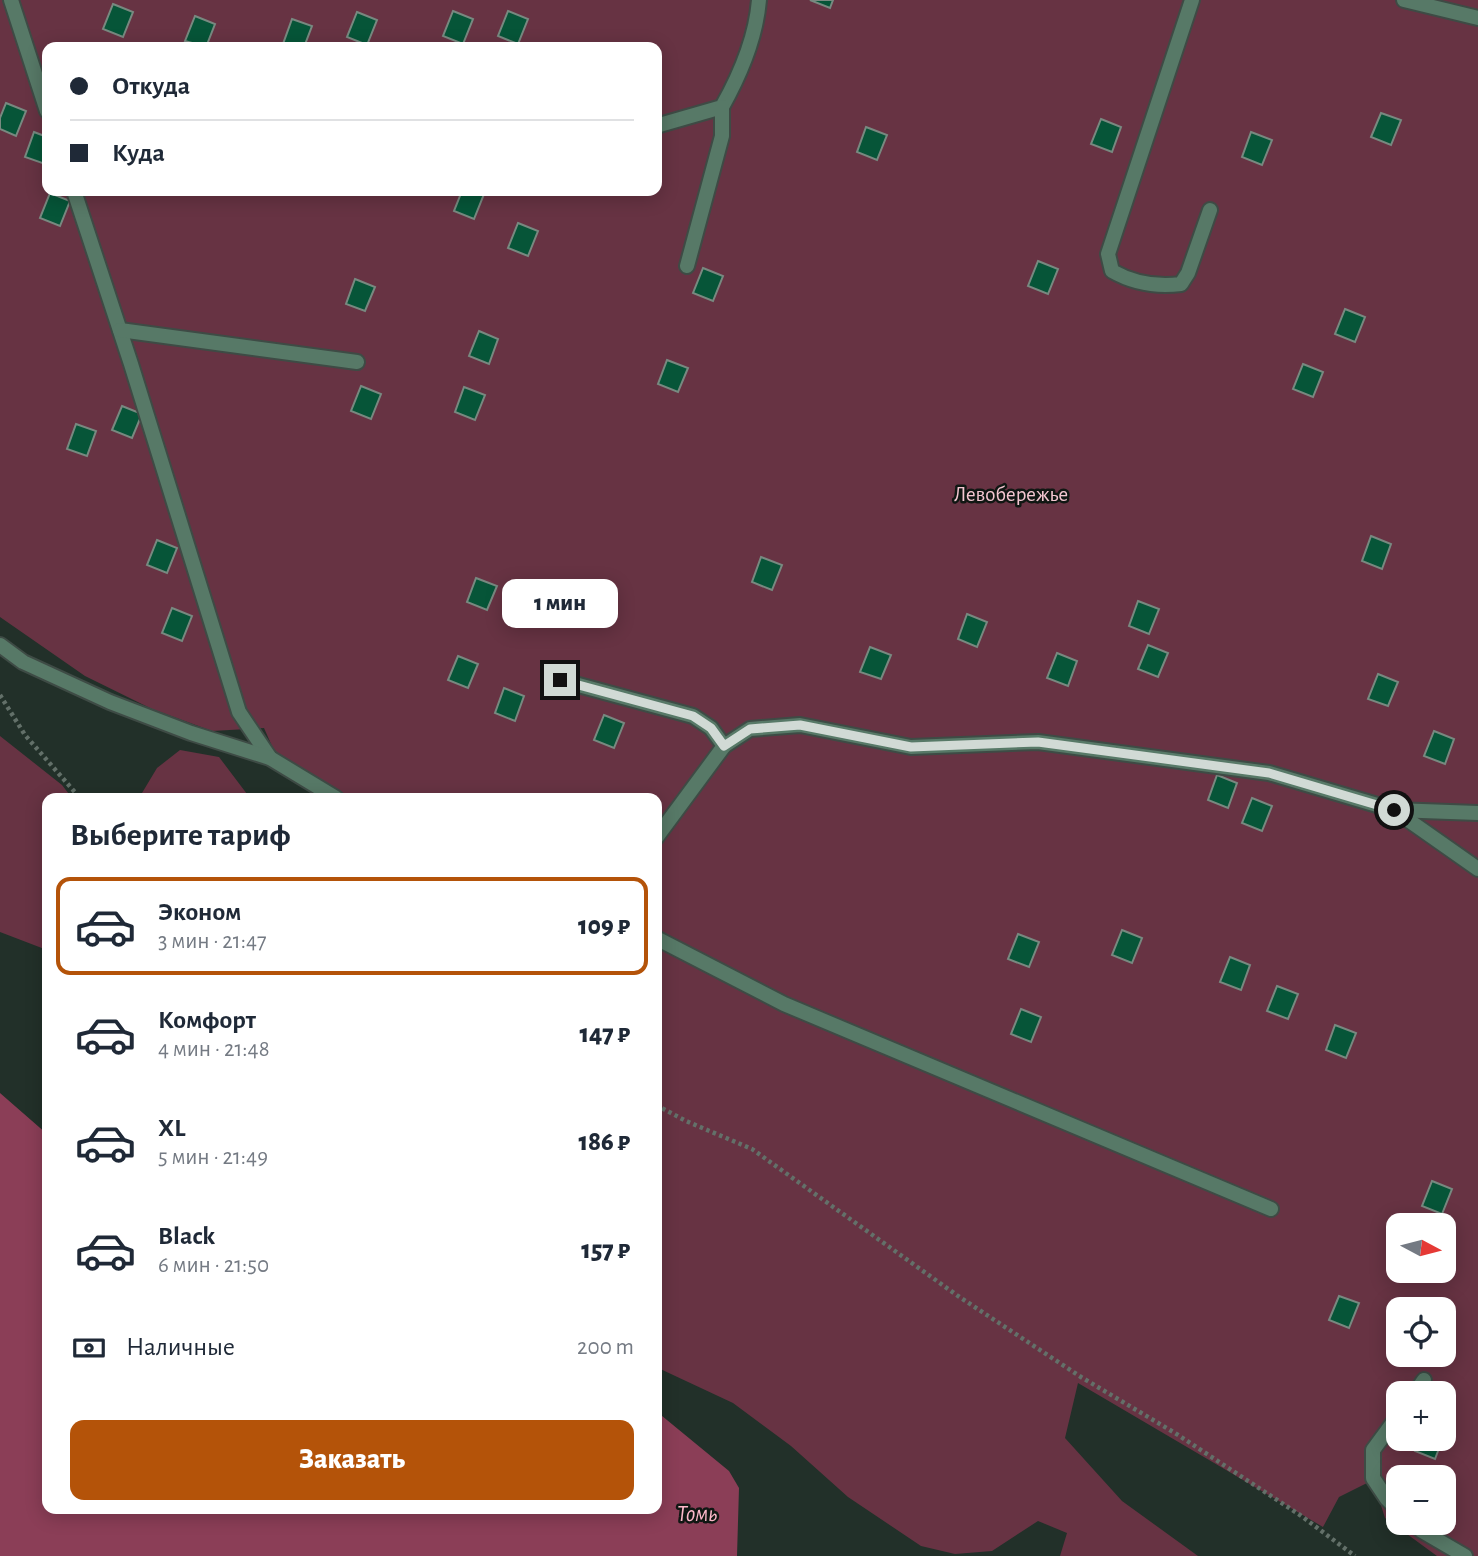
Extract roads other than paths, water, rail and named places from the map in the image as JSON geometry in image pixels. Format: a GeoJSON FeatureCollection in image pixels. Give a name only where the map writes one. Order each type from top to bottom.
{"type":"FeatureCollection","features":[{"type":"Feature","properties":{"kind":"street"},"geometry":{"type":"LineString","coordinates":[[11,0],[42,96]]}},
{"type":"Feature","properties":{"kind":"street"},"geometry":{"type":"LineString","coordinates":[[687,266],[722,135],[722,107],[731,91],[757,23],[759,0]]}},
{"type":"Feature","properties":{"kind":"street"},"geometry":{"type":"LineString","coordinates":[[1192,0],[1108,254],[1112,271],[1126,279],[1165,286],[1181,284],[1188,273],[1209,210]]}},
{"type":"Feature","properties":{"kind":"street"},"geometry":{"type":"LineString","coordinates":[[1404,0],[1478,18]]}},
{"type":"Feature","properties":{"kind":"street"},"geometry":{"type":"LineString","coordinates":[[662,124],[722,107]]}},
{"type":"Feature","properties":{"kind":"street"},"geometry":{"type":"LineString","coordinates":[[76,196],[239,712],[270,758]]}},
{"type":"Feature","properties":{"kind":"street"},"geometry":{"type":"LineString","coordinates":[[120,330],[356,362]]}},
{"type":"Feature","properties":{"kind":"street"},"geometry":{"type":"LineString","coordinates":[[0,645],[23,662],[110,702],[191,733],[270,758],[328,793]]}},
{"type":"Feature","properties":{"kind":"street"},"geometry":{"type":"LineString","coordinates":[[560,680],[693,716],[711,728],[724,746]]}},
{"type":"Feature","properties":{"kind":"street"},"geometry":{"type":"LineString","coordinates":[[662,830],[724,746],[750,729],[800,725],[911,747],[1038,742],[1269,773],[1394,810],[1478,813]]}},
{"type":"Feature","properties":{"kind":"street"},"geometry":{"type":"LineString","coordinates":[[1394,810],[1478,869]]}},
{"type":"Feature","properties":{"kind":"street"},"geometry":{"type":"LineString","coordinates":[[662,942],[784,1004],[1270,1209]]}},
{"type":"Feature","properties":{"kind":"street"},"geometry":{"type":"LineString","coordinates":[[1386,1432],[1373,1450],[1373,1478],[1386,1498]]}},
{"type":"Feature","properties":{"kind":"street"},"geometry":{"type":"LineString","coordinates":[[1429,1535],[1465,1556]]}},
{"type":"Feature","properties":{"kind":"water","name":"Томь"},"geometry":{"type":"Polygon","coordinates":[[[0,1093],[42,1130],[42,1514],[662,1514],[662,1416],[729,1471],[739,1488],[737,1556],[0,1556],[0,1093]]]}},
{"type":"Feature","properties":{"kind":"park label","name":"Левобережье"},"geometry":{"type":"Point","coordinates":[1011,494]}}]}
